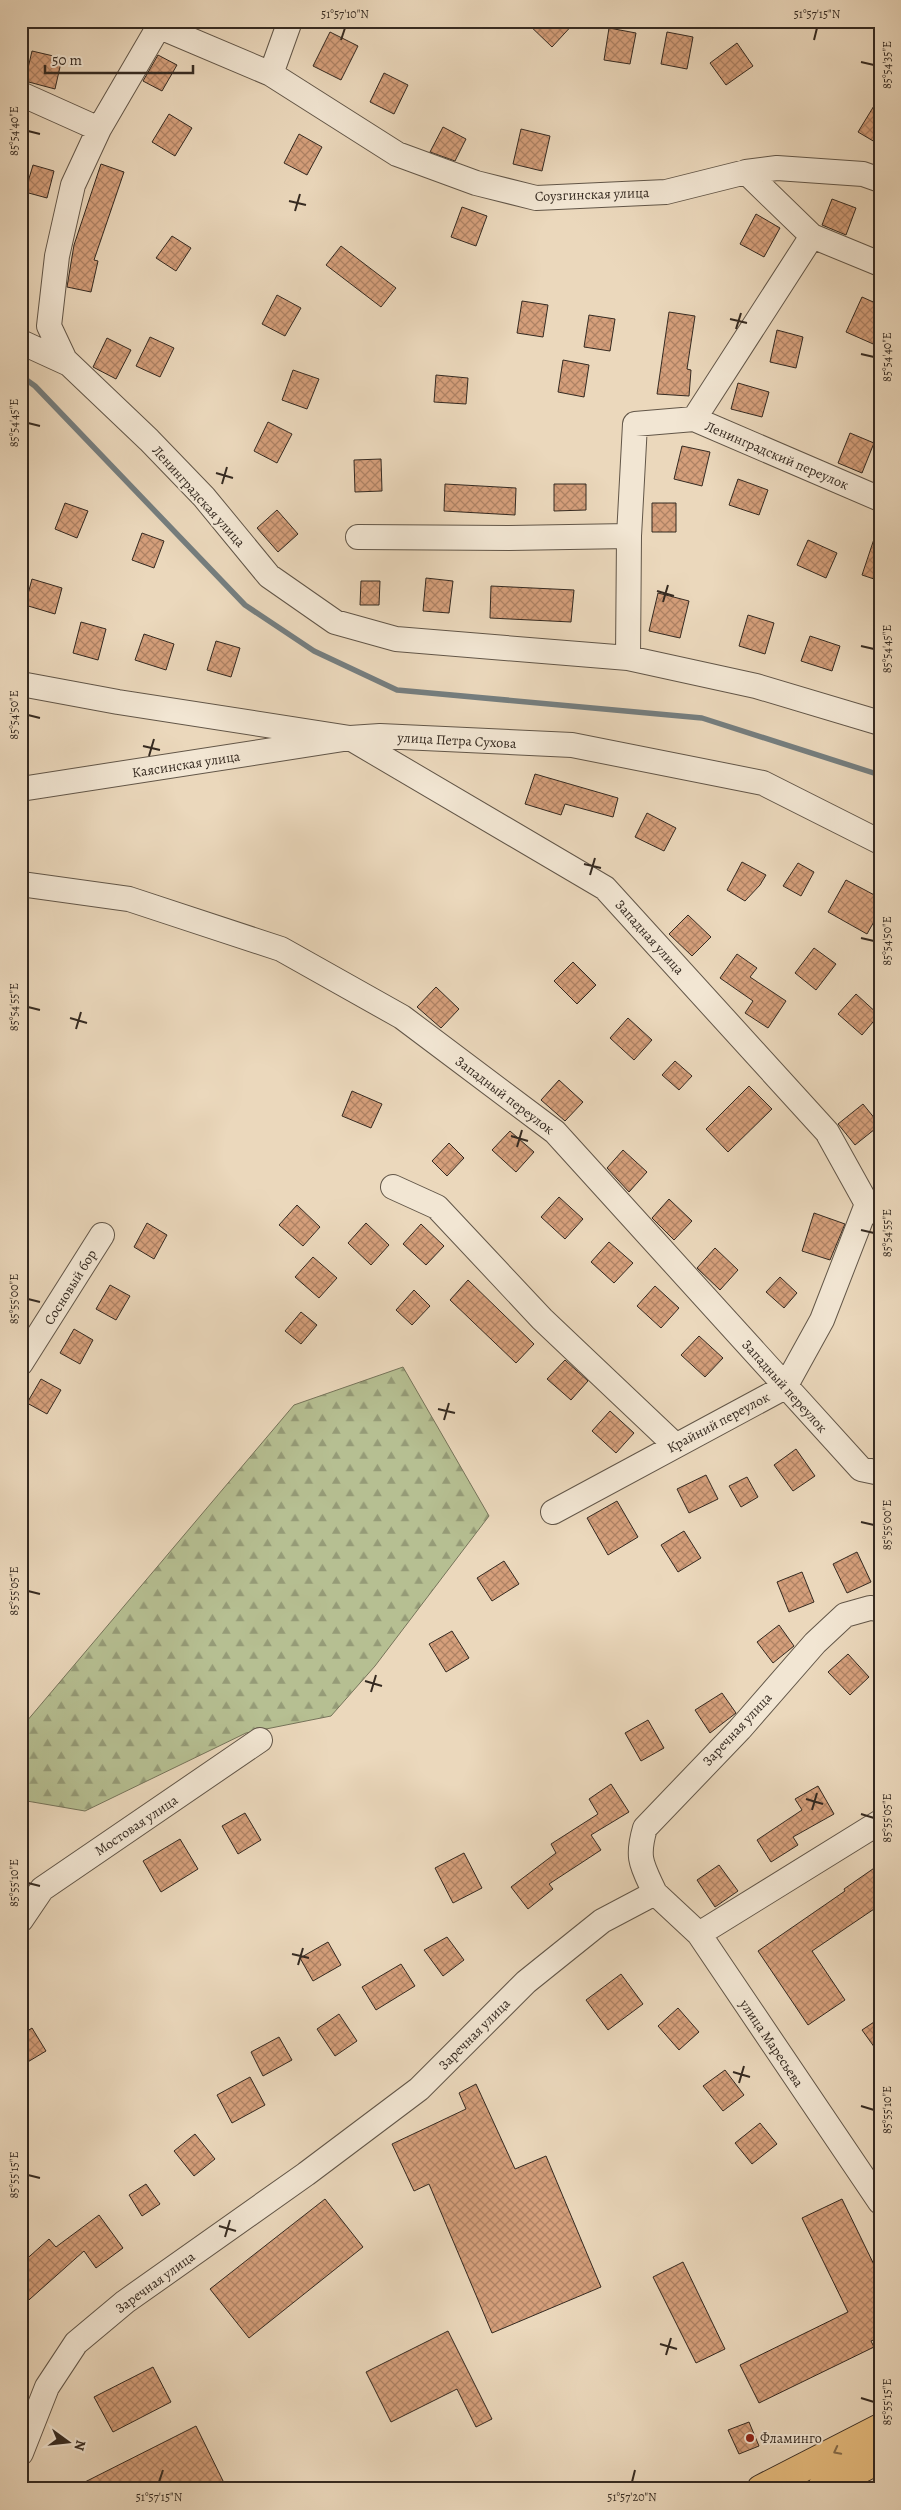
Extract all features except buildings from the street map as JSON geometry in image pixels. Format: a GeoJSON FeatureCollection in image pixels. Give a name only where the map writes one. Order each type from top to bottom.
{"type":"FeatureCollection","features":[{"type":"Feature","properties":{"kind":"main road"},"geometry":{"type":"LineString","coordinates":[[762,2489],[880,2428]]}},
{"type":"Feature","properties":{"kind":"main road"},"geometry":{"type":"LineString","coordinates":[[821,2489],[880,2460]]}},
{"type":"Feature","properties":{"kind":"street"},"geometry":{"type":"LineString","coordinates":[[271,74],[290,21]]}},
{"type":"Feature","properties":{"kind":"street","name":"Соузгинская улица"},"geometry":{"type":"LineString","coordinates":[[161,24],[271,74],[397,154],[476,183],[536,198],[666,192],[746,172],[777,168],[863,174],[880,180]]}},
{"type":"Feature","properties":{"kind":"street","name":"Ленинградская улица"},"geometry":{"type":"LineString","coordinates":[[161,24],[99,129],[73,186],[57,256],[49,326],[64,360],[149,440],[204,497],[269,576],[334,622],[396,639],[628,658]]}},
{"type":"Feature","properties":{"kind":"street"},"geometry":{"type":"LineString","coordinates":[[21,94],[99,129]]}},
{"type":"Feature","properties":{"kind":"street"},"geometry":{"type":"LineString","coordinates":[[746,172],[812,236],[880,264]]}},
{"type":"Feature","properties":{"kind":"street"},"geometry":{"type":"LineString","coordinates":[[694,419],[812,236]]}},
{"type":"Feature","properties":{"kind":"street","name":"Ленинградская улица"},"geometry":{"type":"LineString","coordinates":[[21,342],[69,364]]}},
{"type":"Feature","properties":{"kind":"street","name":"Ленинградский переулок"},"geometry":{"type":"LineString","coordinates":[[628,658],[629,536],[635,424],[694,419],[880,499]]}},
{"type":"Feature","properties":{"kind":"street"},"geometry":{"type":"LineString","coordinates":[[358,537],[509,538],[629,536]]}},
{"type":"Feature","properties":{"kind":"street"},"geometry":{"type":"LineString","coordinates":[[628,658],[756,686],[880,723]]}},
{"type":"Feature","properties":{"kind":"street","name":"улица Петра Сухова"},"geometry":{"type":"LineString","coordinates":[[21,684],[118,702],[350,738],[380,736],[572,745],[764,782],[880,842]]}},
{"type":"Feature","properties":{"kind":"street","name":"Каясинская улица"},"geometry":{"type":"LineString","coordinates":[[21,789],[350,738]]}},
{"type":"Feature","properties":{"kind":"street","name":"Западная улица"},"geometry":{"type":"LineString","coordinates":[[350,738],[605,888],[827,1132],[874,1209]]}},
{"type":"Feature","properties":{"kind":"street","name":"Западный переулок"},"geometry":{"type":"LineString","coordinates":[[21,884],[129,900],[281,949],[402,1017],[554,1132],[861,1469],[880,1472]]}},
{"type":"Feature","properties":{"kind":"street"},"geometry":{"type":"LineString","coordinates":[[393,1187],[437,1207],[542,1319],[675,1445]]}},
{"type":"Feature","properties":{"kind":"street","name":"Крайний переулок"},"geometry":{"type":"LineString","coordinates":[[553,1512],[785,1387],[822,1320],[874,1209]]}},
{"type":"Feature","properties":{"kind":"street","name":"Сосновый бор"},"geometry":{"type":"LineString","coordinates":[[21,1364],[102,1235]]}},
{"type":"Feature","properties":{"kind":"street","name":"Заречная улица"},"geometry":{"type":"LineString","coordinates":[[21,2453],[26,2425],[47,2387],[76,2342],[125,2302],[306,2174],[418,2089],[526,1982],[602,1921],[655,1893],[640,1861],[640,1845],[645,1828],[740,1729],[815,1643],[845,1615],[870,1608],[880,1609]]}},
{"type":"Feature","properties":{"kind":"street","name":"Мостовая улица"},"geometry":{"type":"LineString","coordinates":[[21,1920],[42,1889],[260,1740]]}},
{"type":"Feature","properties":{"kind":"street"},"geometry":{"type":"LineString","coordinates":[[699,1934],[880,1822]]}},
{"type":"Feature","properties":{"kind":"street","name":"улица Маресьева"},"geometry":{"type":"LineString","coordinates":[[655,1893],[699,1934],[880,2202]]}},
{"type":"Feature","properties":{"kind":"green space"},"geometry":{"type":"Polygon","coordinates":[[[403,1367],[489,1516],[375,1666],[331,1716],[246,1733],[85,1811],[21,1800],[21,1728],[294,1405],[403,1367]]]}},
{"type":"Feature","properties":{"kind":"waterway"},"geometry":{"type":"LineString","coordinates":[[21,376],[35,386],[245,605],[314,651],[397,690],[702,718],[880,775]]}},
{"type":"Feature","properties":{"kind":"place","name":"Фламинго"},"geometry":{"type":"Point","coordinates":[750,2438]}}]}
